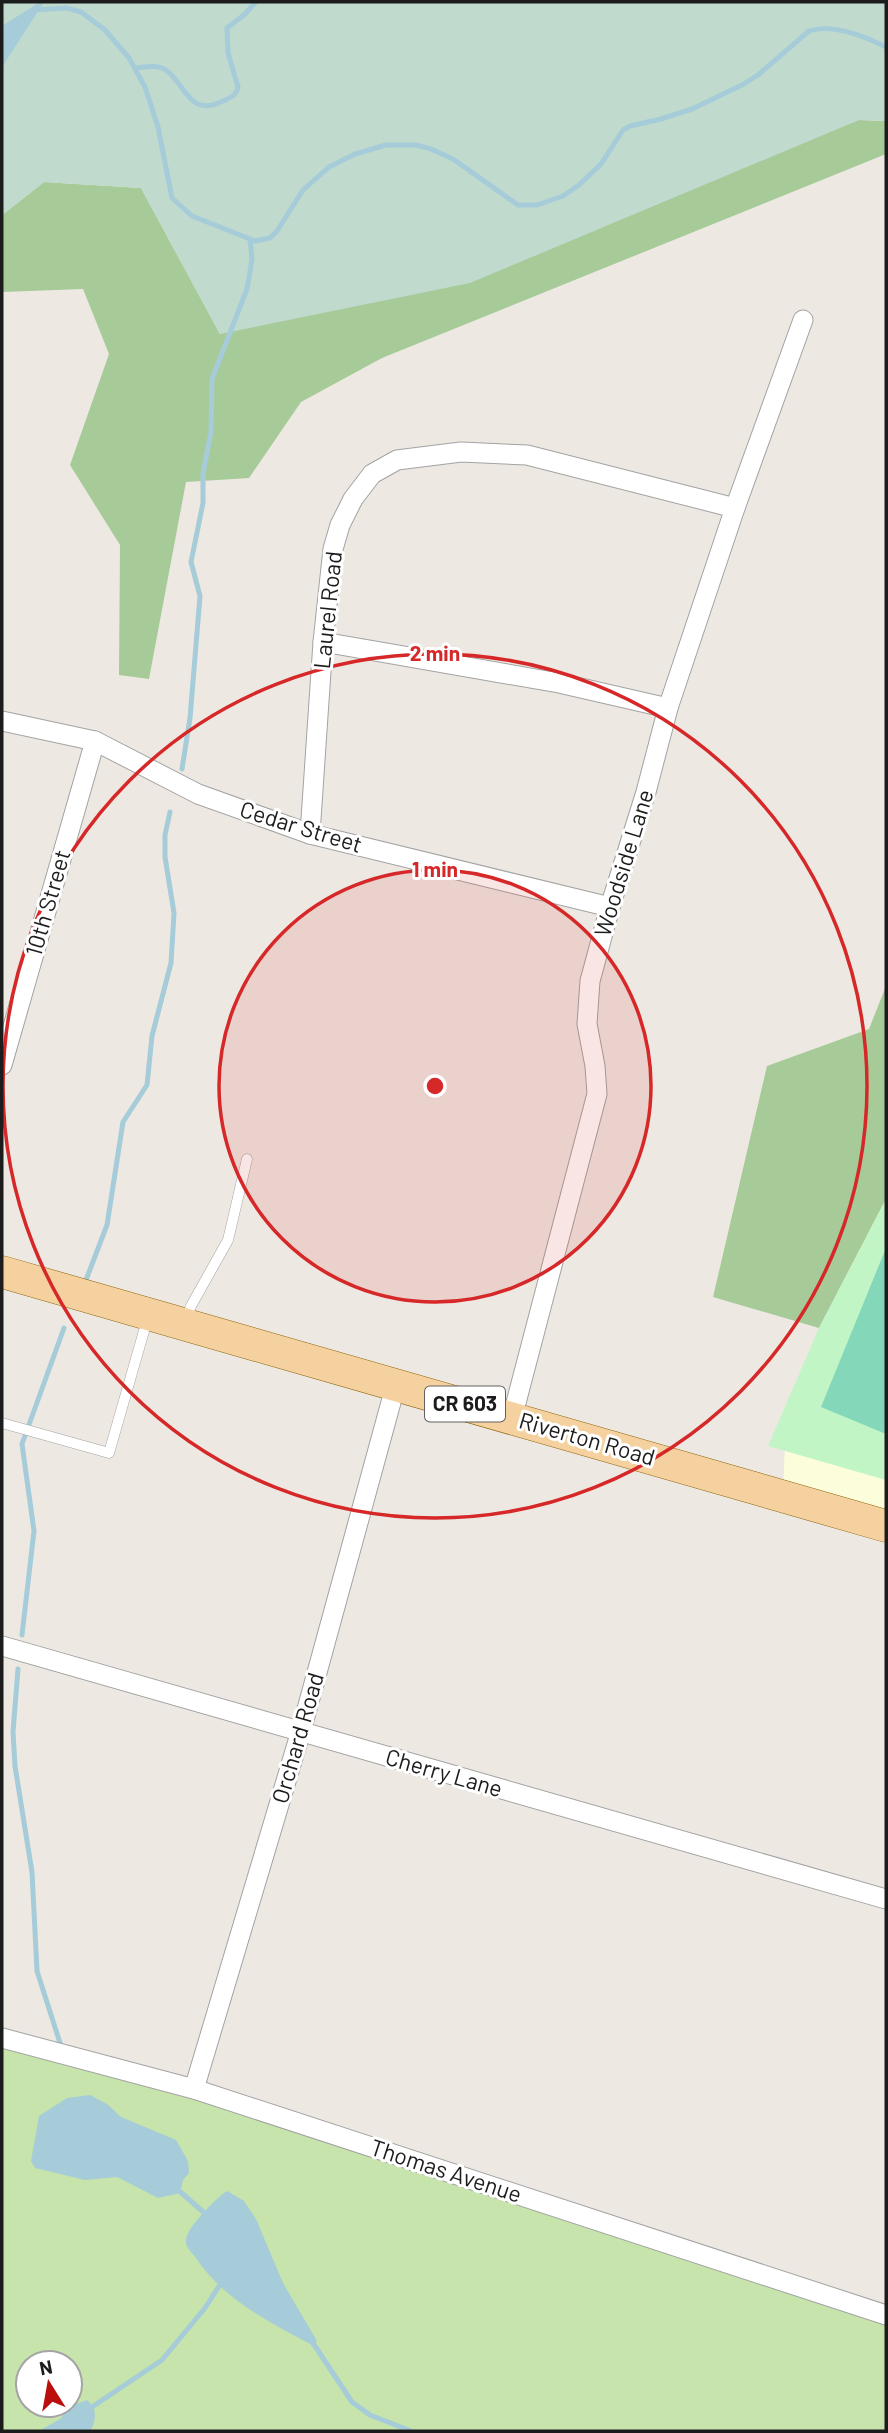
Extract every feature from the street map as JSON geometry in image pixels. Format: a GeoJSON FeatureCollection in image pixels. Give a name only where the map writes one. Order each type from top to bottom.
{"type":"FeatureCollection","features":[{"type":"Feature","properties":{"kind":"main road","name":"Riverton Road"},"geometry":{"type":"LineString","coordinates":[[2,1272],[886,1526]]}},
{"type":"Feature","properties":{"kind":"street","name":"Woodside Lane"},"geometry":{"type":"LineString","coordinates":[[512,1418],[597,1094],[587,1024],[590,981],[668,708],[735,508],[803,320]]}},
{"type":"Feature","properties":{"kind":"street","name":"Laurel Road"},"geometry":{"type":"LineString","coordinates":[[310,834],[323,642],[333,550],[340,525],[353,499],[372,474],[397,460],[461,452],[527,455],[735,508]]}},
{"type":"Feature","properties":{"kind":"street"},"geometry":{"type":"LineString","coordinates":[[323,642],[559,683],[668,708]]}},
{"type":"Feature","properties":{"kind":"street","name":"Cedar Street"},"geometry":{"type":"LineString","coordinates":[[2,721],[95,741],[198,794],[310,834],[610,907]]}},
{"type":"Feature","properties":{"kind":"street","name":"10th Street"},"geometry":{"type":"LineString","coordinates":[[2,1065],[95,741]]}},
{"type":"Feature","properties":{"kind":"street","name":"Orchard Road"},"geometry":{"type":"LineString","coordinates":[[194,2089],[301,1731],[396,1384]]}},
{"type":"Feature","properties":{"kind":"street","name":"Cherry Lane"},"geometry":{"type":"LineString","coordinates":[[2,1646],[886,1899]]}},
{"type":"Feature","properties":{"kind":"street","name":"Thomas Avenue"},"geometry":{"type":"LineString","coordinates":[[2,2038],[194,2089],[886,2315]]}},
{"type":"Feature","properties":{"kind":"lane"},"geometry":{"type":"LineString","coordinates":[[185,1324],[191,1306],[228,1240],[247,1159]]}},
{"type":"Feature","properties":{"kind":"lane"},"geometry":{"type":"LineString","coordinates":[[2,1423],[109,1453],[149,1313]]}},
{"type":"Feature","properties":{"kind":"shaded area"},"geometry":{"type":"Polygon","coordinates":[[[2,2],[886,2],[886,121],[859,120],[470,283],[220,334],[141,188],[44,182],[2,215],[2,2]]]}},
{"type":"Feature","properties":{"kind":"shaded area"},"geometry":{"type":"Polygon","coordinates":[[[886,1171],[886,1526],[783,1495],[785,1443],[886,1171]]]}},
{"type":"Feature","properties":{"kind":"green space"},"geometry":{"type":"Polygon","coordinates":[[[859,120],[886,121],[886,154],[382,358],[301,402],[249,478],[186,482],[149,679],[119,675],[120,545],[70,465],[109,354],[83,289],[2,292],[2,215],[44,182],[141,188],[220,334],[859,120]]]}},
{"type":"Feature","properties":{"kind":"green space"},"geometry":{"type":"Polygon","coordinates":[[[886,986],[886,1199],[819,1328],[713,1297],[767,1066],[869,1029],[886,986]]]}},
{"type":"Feature","properties":{"kind":"green space"},"geometry":{"type":"Polygon","coordinates":[[[886,1199],[886,1480],[768,1446],[819,1328],[886,1199]]]}},
{"type":"Feature","properties":{"kind":"green space"},"geometry":{"type":"Polygon","coordinates":[[[886,1248],[886,1434],[821,1407],[886,1248]]]}},
{"type":"Feature","properties":{"kind":"green space"},"geometry":{"type":"Polygon","coordinates":[[[2,2033],[886,2316],[886,2431],[2,2431],[2,2033]]]}},
{"type":"Feature","properties":{"kind":"water"},"geometry":{"type":"Polygon","coordinates":[[[44,2],[2,67],[2,26],[44,2]]]}},
{"type":"Feature","properties":{"kind":"water"},"geometry":{"type":"Polygon","coordinates":[[[90,2095],[107,2104],[121,2117],[176,2140],[188,2161],[189,2173],[183,2180],[180,2193],[158,2198],[117,2177],[85,2180],[35,2168],[31,2161],[39,2116],[67,2098],[90,2095]]]}},
{"type":"Feature","properties":{"kind":"water"},"geometry":{"type":"Polygon","coordinates":[[[227,2191],[244,2201],[256,2219],[283,2283],[317,2341],[312,2345],[264,2319],[233,2298],[207,2273],[188,2247],[186,2240],[191,2228],[209,2206],[227,2191]]]}},
{"type":"Feature","properties":{"kind":"water"},"geometry":{"type":"Polygon","coordinates":[[[87,2400],[93,2407],[95,2414],[91,2431],[39,2431],[60,2419],[84,2419],[84,2401],[87,2400]]]}},
{"type":"Feature","properties":{"kind":"waterway"},"geometry":{"type":"LineString","coordinates":[[135,68],[152,66],[167,71],[195,103],[212,105],[231,97],[238,87],[228,53],[227,28],[256,2]]}},
{"type":"Feature","properties":{"kind":"waterway"},"geometry":{"type":"LineString","coordinates":[[34,10],[66,8],[81,12],[105,30],[129,58],[145,87],[158,127],[172,198],[192,216],[255,241],[270,238],[303,190],[329,167],[355,154],[386,145],[416,145],[431,149],[453,159],[518,205],[537,205],[563,196],[579,185],[601,164],[623,130],[692,109],[742,85],[758,75],[809,31],[838,30],[886,47]]}},
{"type":"Feature","properties":{"kind":"waterway"},"geometry":{"type":"LineString","coordinates":[[182,769],[190,718],[200,596],[191,562],[203,503],[203,474],[211,432],[212,379],[247,289],[252,260],[250,239]]}},
{"type":"Feature","properties":{"kind":"waterway"},"geometry":{"type":"LineString","coordinates":[[86,1280],[107,1225],[123,1122],[147,1085],[152,1036],[171,963],[174,913],[165,857],[165,835],[170,812]]}},
{"type":"Feature","properties":{"kind":"waterway"},"geometry":{"type":"LineString","coordinates":[[22,1635],[34,1531],[22,1444],[64,1328]]}},
{"type":"Feature","properties":{"kind":"waterway"},"geometry":{"type":"LineString","coordinates":[[18,1669],[13,1732],[15,1766],[32,1872],[37,1971],[61,2046]]}},
{"type":"Feature","properties":{"kind":"waterway"},"geometry":{"type":"LineString","coordinates":[[177,2189],[209,2217]]}},
{"type":"Feature","properties":{"kind":"waterway"},"geometry":{"type":"LineString","coordinates":[[89,2409],[162,2360],[205,2308],[221,2283]]}},
{"type":"Feature","properties":{"kind":"waterway"},"geometry":{"type":"LineString","coordinates":[[311,2340],[352,2402],[370,2415],[411,2431]]}}]}
